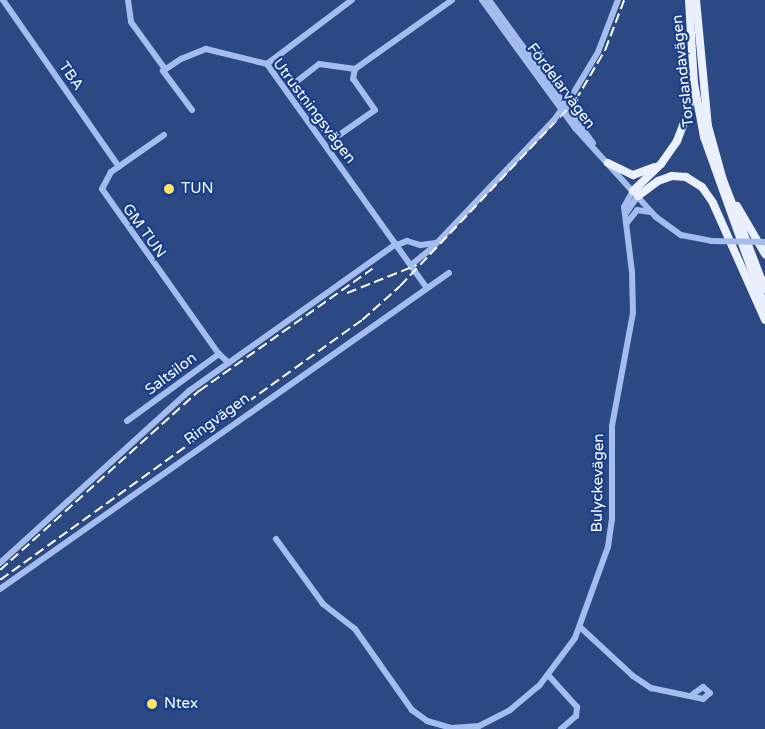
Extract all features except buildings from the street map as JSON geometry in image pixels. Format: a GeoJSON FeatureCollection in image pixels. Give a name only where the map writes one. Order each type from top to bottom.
{"type":"FeatureCollection","features":[{"type":"Feature","properties":{"kind":"main road","name":"Torslandavägen"},"geometry":{"type":"LineString","coordinates":[[689,0],[697,101],[709,158],[765,307]]}},
{"type":"Feature","properties":{"kind":"main road","name":"Torslandavägen"},"geometry":{"type":"LineString","coordinates":[[696,0],[703,86],[717,162],[765,289]]}},
{"type":"Feature","properties":{"kind":"main road"},"geometry":{"type":"LineString","coordinates":[[635,193],[661,164],[677,141],[689,109],[693,55]]}},
{"type":"Feature","properties":{"kind":"main road"},"geometry":{"type":"LineString","coordinates":[[703,86],[729,186],[765,254]]}},
{"type":"Feature","properties":{"kind":"main road"},"geometry":{"type":"LineString","coordinates":[[608,163],[633,175],[661,164]]}},
{"type":"Feature","properties":{"kind":"main road"},"geometry":{"type":"LineString","coordinates":[[635,193],[672,176],[686,177],[702,187],[714,203],[765,320]]}},
{"type":"Feature","properties":{"kind":"street","name":"TBA"},"geometry":{"type":"LineString","coordinates":[[3,0],[119,166]]}},
{"type":"Feature","properties":{"kind":"street"},"geometry":{"type":"LineString","coordinates":[[128,0],[131,22],[192,110]]}},
{"type":"Feature","properties":{"kind":"street"},"geometry":{"type":"LineString","coordinates":[[267,64],[270,58],[352,0]]}},
{"type":"Feature","properties":{"kind":"street"},"geometry":{"type":"LineString","coordinates":[[355,69],[319,64],[295,83],[296,92],[332,140],[375,110],[353,79],[355,69],[452,0]]}},
{"type":"Feature","properties":{"kind":"street"},"geometry":{"type":"LineString","coordinates":[[483,0],[493,4]]}},
{"type":"Feature","properties":{"kind":"street","name":"Fördelarvägen"},"geometry":{"type":"LineString","coordinates":[[483,0],[575,128],[651,212],[681,235],[711,241],[765,242]]}},
{"type":"Feature","properties":{"kind":"street"},"geometry":{"type":"LineString","coordinates":[[427,288],[409,262],[436,243],[554,120],[571,97],[603,42],[618,0]]}},
{"type":"Feature","properties":{"kind":"street","name":"Fördelarvägen"},"geometry":{"type":"LineString","coordinates":[[493,4],[497,21]]}},
{"type":"Feature","properties":{"kind":"street","name":"Fördelarvägen"},"geometry":{"type":"LineString","coordinates":[[493,4],[608,163]]}},
{"type":"Feature","properties":{"kind":"street","name":"Fördelarvägen"},"geometry":{"type":"LineString","coordinates":[[506,11],[511,31]]}},
{"type":"Feature","properties":{"kind":"street","name":"Utrustningsvägen"},"geometry":{"type":"LineString","coordinates":[[164,70],[206,49],[267,64],[409,262]]}},
{"type":"Feature","properties":{"kind":"street","name":"GM TUN"},"geometry":{"type":"LineString","coordinates":[[164,135],[119,166],[105,179],[105,196],[219,354]]}},
{"type":"Feature","properties":{"kind":"street","name":"Bulyckevägen"},"geometry":{"type":"LineString","coordinates":[[276,539],[323,604],[354,629],[412,710],[427,721],[452,728],[486,724],[523,700],[549,676],[580,627],[599,577],[612,520],[612,426],[633,304],[627,221],[628,208],[635,193]]}},
{"type":"Feature","properties":{"kind":"street"},"geometry":{"type":"LineString","coordinates":[[627,221],[637,210],[651,212]]}},
{"type":"Feature","properties":{"kind":"street"},"geometry":{"type":"LineString","coordinates":[[0,563],[189,391],[397,244],[407,241],[420,245],[436,243]]}},
{"type":"Feature","properties":{"kind":"street","name":"Ringvägen"},"geometry":{"type":"LineString","coordinates":[[0,589],[400,303],[449,273]]}},
{"type":"Feature","properties":{"kind":"street","name":"Saltsilon"},"geometry":{"type":"LineString","coordinates":[[127,421],[219,354],[229,363]]}},
{"type":"Feature","properties":{"kind":"street"},"geometry":{"type":"LineString","coordinates":[[580,627],[651,688],[693,694]]}},
{"type":"Feature","properties":{"kind":"street"},"geometry":{"type":"LineString","coordinates":[[549,676],[577,707],[576,716],[561,729]]}},
{"type":"Feature","properties":{"kind":"water"},"geometry":{"type":"Polygon","coordinates":[[[0,0],[765,0],[765,729],[0,729],[0,0]]]}},
{"type":"Feature","properties":{"kind":"railway"},"geometry":{"type":"LineString","coordinates":[[0,580],[362,320],[400,286],[575,101],[605,50],[624,0]]}},
{"type":"Feature","properties":{"kind":"railway"},"geometry":{"type":"LineString","coordinates":[[347,293],[417,265]]}},
{"type":"Feature","properties":{"kind":"railway"},"geometry":{"type":"LineString","coordinates":[[0,570],[199,391],[372,269]]}},
{"type":"Feature","properties":{"kind":"place","name":"TUN"},"geometry":{"type":"Point","coordinates":[169,189]}},
{"type":"Feature","properties":{"kind":"place","name":"Ntex"},"geometry":{"type":"Point","coordinates":[152,704]}}]}
